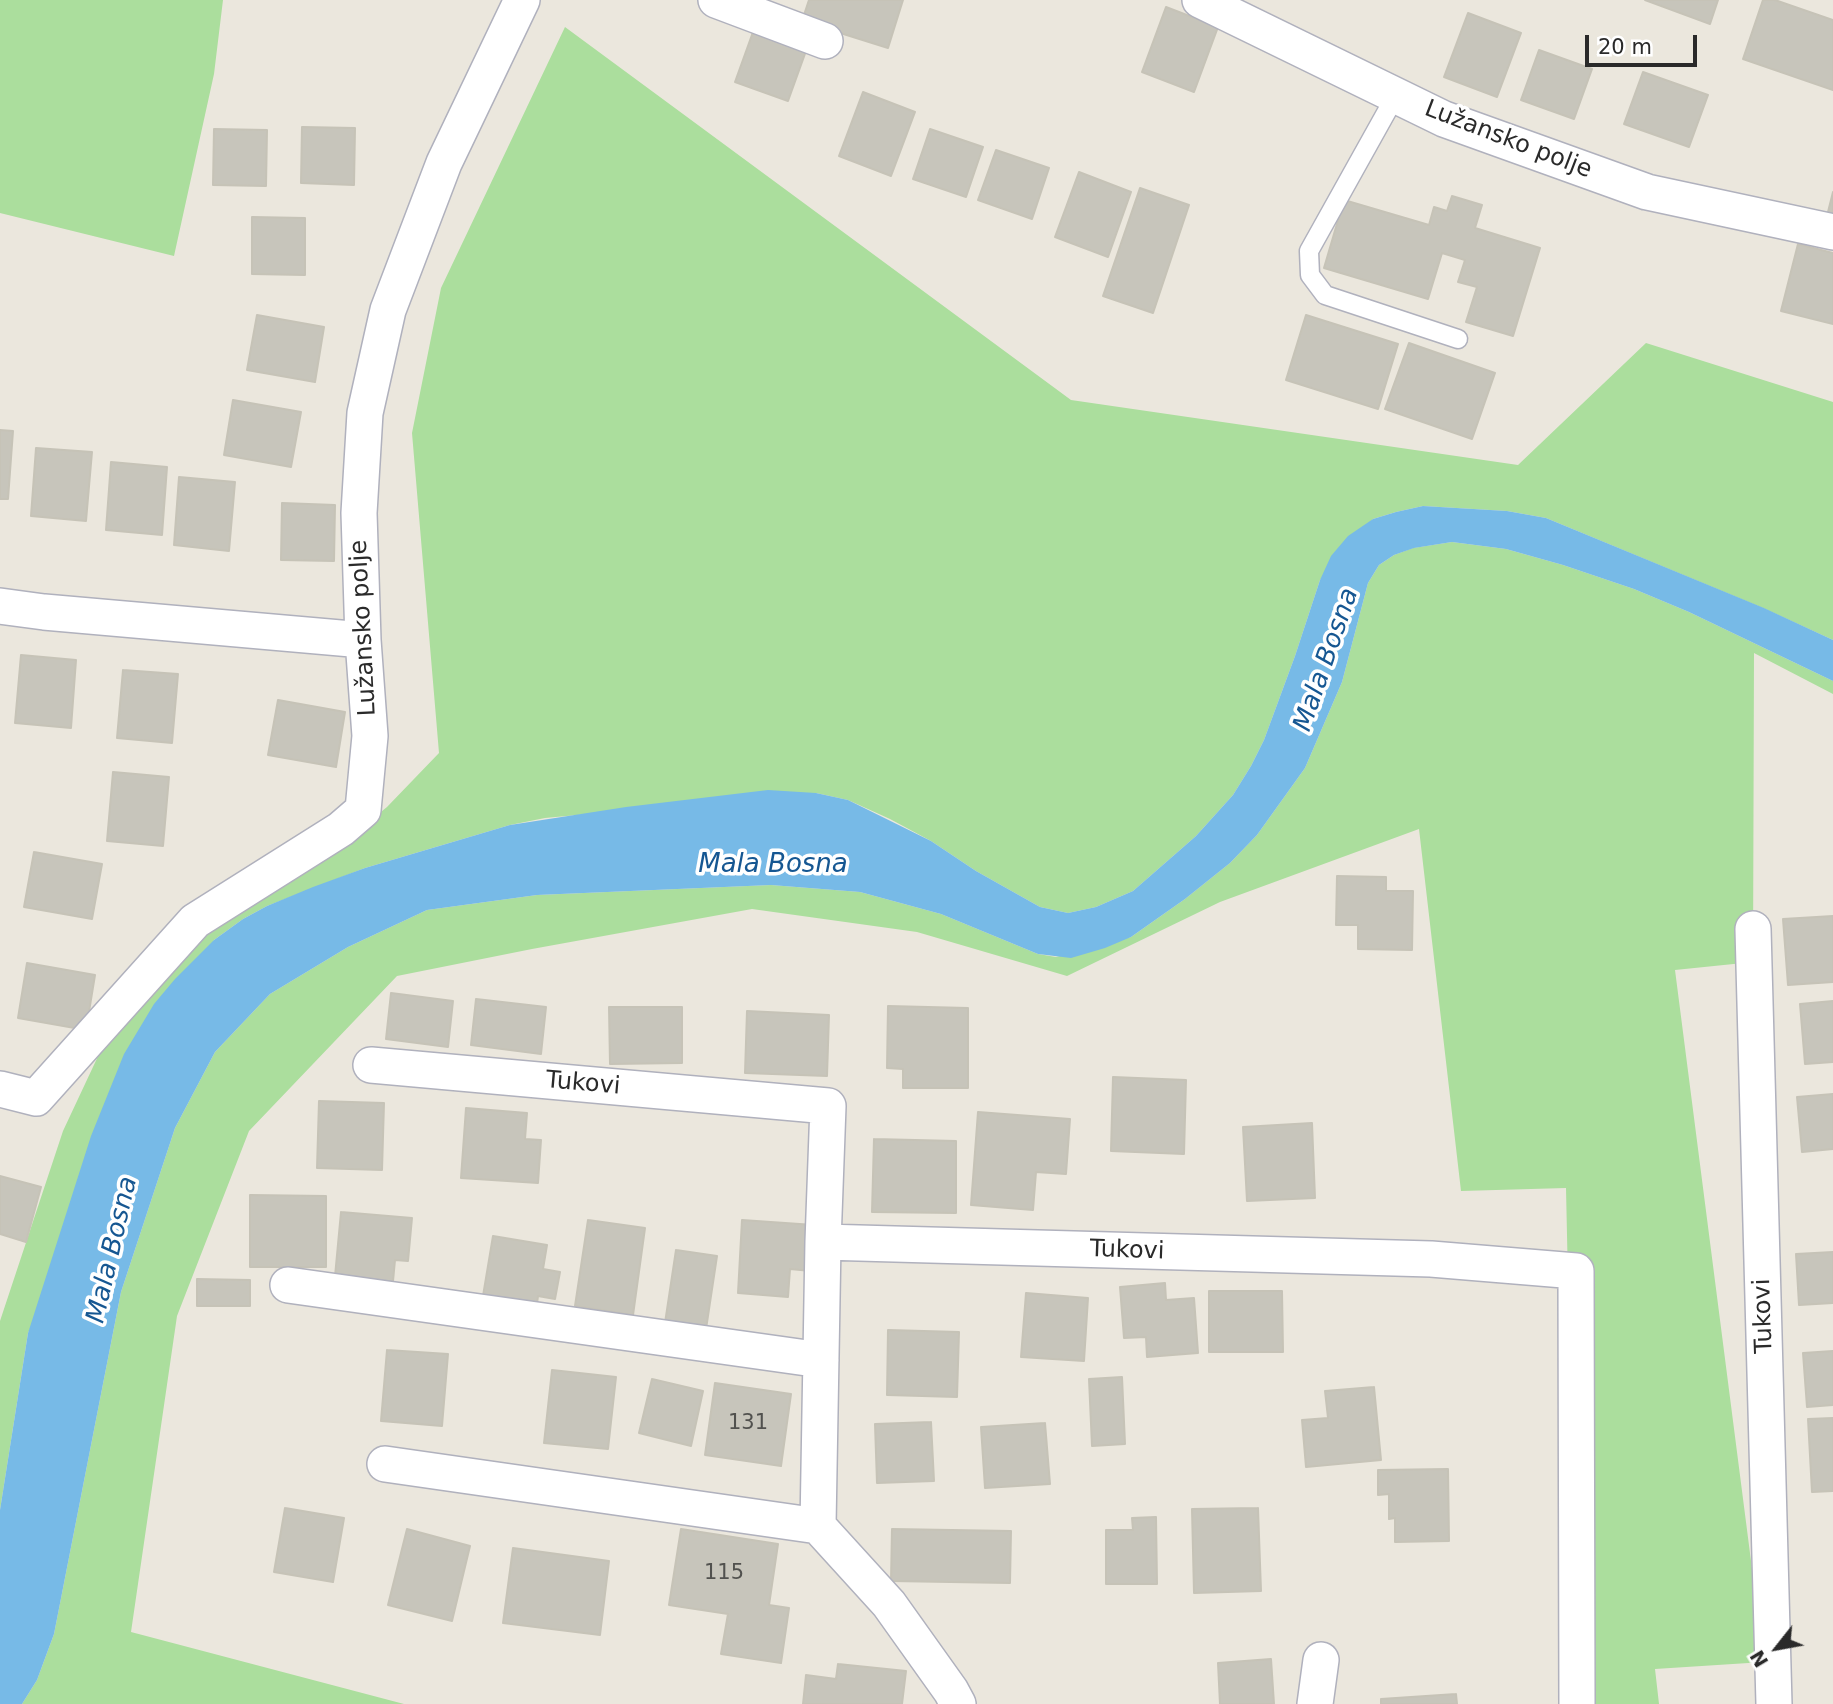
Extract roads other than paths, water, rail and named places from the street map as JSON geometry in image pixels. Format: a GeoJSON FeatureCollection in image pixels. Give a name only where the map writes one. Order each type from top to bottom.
{"type":"FeatureCollection","features":[{"type":"Feature","properties":{"kind":"street","name":"Lužansko polje"},"geometry":{"type":"LineString","coordinates":[[0,1089],[36,1098],[194,921],[341,830],[363,810],[370,736],[363,640],[359,513],[365,413],[388,310],[444,163],[522,0]]}},
{"type":"Feature","properties":{"kind":"street"},"geometry":{"type":"LineString","coordinates":[[716,0],[825,41]]}},
{"type":"Feature","properties":{"kind":"street","name":"Lužansko polje"},"geometry":{"type":"LineString","coordinates":[[1200,0],[1444,119],[1647,192],[1833,232]]}},
{"type":"Feature","properties":{"kind":"street"},"geometry":{"type":"LineString","coordinates":[[0,606],[363,640]]}},
{"type":"Feature","properties":{"kind":"street","name":"Tukovi"},"geometry":{"type":"LineString","coordinates":[[1754,929],[1774,1704]]}},
{"type":"Feature","properties":{"kind":"street","name":"Tukovi"},"geometry":{"type":"LineString","coordinates":[[371,1065],[828,1106],[818,1526]]}},
{"type":"Feature","properties":{"kind":"street","name":"Tukovi"},"geometry":{"type":"LineString","coordinates":[[823,1242],[1431,1259],[1576,1270],[1577,1704]]}},
{"type":"Feature","properties":{"kind":"street"},"geometry":{"type":"LineString","coordinates":[[288,1285],[821,1360]]}},
{"type":"Feature","properties":{"kind":"street"},"geometry":{"type":"LineString","coordinates":[[385,1464],[818,1526],[889,1604],[958,1704]]}},
{"type":"Feature","properties":{"kind":"street"},"geometry":{"type":"LineString","coordinates":[[1315,1704],[1321,1660]]}},
{"type":"Feature","properties":{"kind":"lane"},"geometry":{"type":"LineString","coordinates":[[1396,95],[1309,251],[1310,275],[1325,295],[1458,339]]}},
{"type":"Feature","properties":{"kind":"water","name":"Mala Bosna"},"geometry":{"type":"Polygon","coordinates":[[[1423,506],[1507,511],[1546,518],[1764,608],[1833,640],[1833,681],[1689,612],[1634,589],[1563,565],[1506,549],[1452,542],[1414,548],[1394,555],[1379,565],[1368,583],[1342,682],[1305,768],[1257,835],[1230,863],[1185,899],[1131,937],[1105,948],[1071,958],[1038,954],[941,914],[860,892],[771,885],[537,895],[427,910],[348,947],[270,994],[215,1052],[175,1128],[121,1292],[54,1634],[37,1680],[22,1704],[0,1704],[0,1510],[28,1333],[91,1136],[124,1054],[154,1004],[214,940],[267,906],[313,887],[365,868],[510,825],[626,807],[768,790],[816,793],[848,800],[931,841],[976,871],[1040,907],[1068,913],[1096,907],[1133,891],[1196,836],[1233,795],[1264,740],[1320,580],[1331,556],[1348,536],[1373,519],[1423,506]]]}}]}
